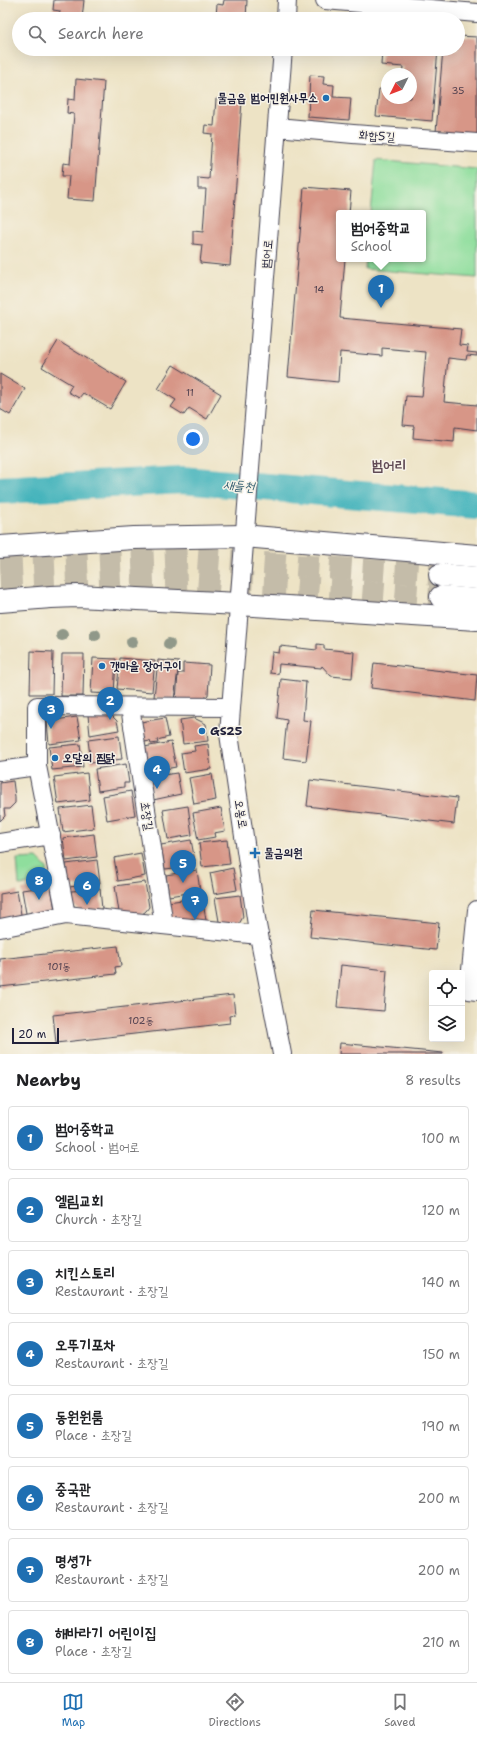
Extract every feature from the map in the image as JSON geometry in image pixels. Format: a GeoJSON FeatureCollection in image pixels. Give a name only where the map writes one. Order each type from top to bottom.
{"type":"FeatureCollection","features":[{"type":"Feature","properties":{"kind":"main road"},"geometry":{"type":"LineString","coordinates":[[0,547],[134,538],[245,526],[477,556]]}},
{"type":"Feature","properties":{"kind":"main road"},"geometry":{"type":"LineString","coordinates":[[440,575],[477,578]]}},
{"type":"Feature","properties":{"kind":"main road"},"geometry":{"type":"LineString","coordinates":[[0,601],[77,596],[239,604],[477,619]]}},
{"type":"Feature","properties":{"kind":"main road"},"geometry":{"type":"LineString","coordinates":[[441,597],[477,600]]}},
{"type":"Feature","properties":{"kind":"street"},"geometry":{"type":"LineString","coordinates":[[286,12],[287,0]]}},
{"type":"Feature","properties":{"kind":"street"},"geometry":{"type":"LineString","coordinates":[[325,0],[457,6],[477,13]]}},
{"type":"Feature","properties":{"kind":"street","name":"범어로"},"geometry":{"type":"LineString","coordinates":[[245,526],[282,56]]}},
{"type":"Feature","properties":{"kind":"street","name":"화합5길"},"geometry":{"type":"LineString","coordinates":[[277,127],[477,143]]}},
{"type":"Feature","properties":{"kind":"street","name":"오봉로"},"geometry":{"type":"LineString","coordinates":[[245,526],[228,734],[259,935],[282,1054]]}},
{"type":"Feature","properties":{"kind":"street"},"geometry":{"type":"LineString","coordinates":[[66,915],[37,766],[37,706],[231,707]]}},
{"type":"Feature","properties":{"kind":"street","name":"초장길"},"geometry":{"type":"LineString","coordinates":[[130,707],[164,924]]}},
{"type":"Feature","properties":{"kind":"street"},"geometry":{"type":"LineString","coordinates":[[0,771],[37,766]]}},
{"type":"Feature","properties":{"kind":"street"},"geometry":{"type":"LineString","coordinates":[[0,843],[50,835]]}},
{"type":"Feature","properties":{"kind":"street"},"geometry":{"type":"LineString","coordinates":[[477,910],[469,990],[477,992]]}},
{"type":"Feature","properties":{"kind":"street"},"geometry":{"type":"LineString","coordinates":[[0,928],[66,915],[259,935]]}},
{"type":"Feature","properties":{"kind":"green space"},"geometry":{"type":"Polygon","coordinates":[[[376,160],[477,169],[477,278],[365,269],[366,262],[426,262],[426,210],[371,210],[376,160]]]}},
{"type":"Feature","properties":{"kind":"green space"},"geometry":{"type":"Polygon","coordinates":[[[37,858],[47,868],[48,883],[19,885],[17,859],[37,858]]]}},
{"type":"Feature","properties":{"kind":"building"},"geometry":{"type":"Polygon","coordinates":[[[54,0],[84,0],[83,12],[60,12],[53,10],[54,0]]]}},
{"type":"Feature","properties":{"kind":"building"},"geometry":{"type":"Polygon","coordinates":[[[224,0],[247,0],[246,12],[216,12],[217,4],[223,5],[224,0]]]}},
{"type":"Feature","properties":{"kind":"building"},"geometry":{"type":"Polygon","coordinates":[[[465,36],[477,37],[477,135],[436,132],[442,56],[465,56],[465,36]]]}},
{"type":"Feature","properties":{"kind":"building"},"geometry":{"type":"Polygon","coordinates":[[[382,56],[437,56],[432,121],[376,116],[379,89],[381,89],[381,104],[417,104],[417,68],[381,65],[382,56]]]}},
{"type":"Feature","properties":{"kind":"building","name":"물금읍 범어민원사무소"},"geometry":{"type":"Polygon","coordinates":[[[310,75],[324,76],[323,84],[334,85],[333,97],[351,98],[349,120],[308,117],[310,75]]]}},
{"type":"Feature","properties":{"kind":"building"},"geometry":{"type":"Polygon","coordinates":[[[76,79],[104,82],[95,201],[67,199],[69,176],[62,176],[63,163],[70,164],[74,114],[67,113],[68,99],[75,100],[76,79]]]}},
{"type":"Feature","properties":{"kind":"building"},"geometry":{"type":"Polygon","coordinates":[[[216,99],[242,101],[230,266],[200,263],[202,245],[193,244],[193,231],[203,232],[206,189],[198,189],[198,178],[209,179],[212,134],[204,133],[205,125],[214,126],[216,99]]]}},
{"type":"Feature","properties":{"kind":"building"},"geometry":{"type":"Polygon","coordinates":[[[304,187],[351,191],[349,210],[336,210],[336,262],[345,262],[340,318],[461,329],[459,345],[468,346],[467,352],[477,353],[477,356],[467,355],[466,360],[448,358],[444,402],[477,405],[477,430],[455,427],[454,442],[413,438],[414,426],[403,425],[406,396],[422,397],[426,352],[382,348],[382,356],[340,352],[338,382],[288,377],[304,187]]]}},
{"type":"Feature","properties":{"kind":"building"},"geometry":{"type":"Polygon","coordinates":[[[58,341],[126,382],[110,409],[83,393],[79,398],[68,392],[72,385],[42,367],[58,341]]]}},
{"type":"Feature","properties":{"kind":"building"},"geometry":{"type":"Polygon","coordinates":[[[173,365],[221,394],[207,419],[189,408],[184,415],[171,407],[176,400],[158,389],[173,365]]]}},
{"type":"Feature","properties":{"kind":"building"},"geometry":{"type":"Polygon","coordinates":[[[0,374],[25,389],[10,415],[0,409],[0,374]]]}},
{"type":"Feature","properties":{"kind":"building"},"geometry":{"type":"Polygon","coordinates":[[[317,644],[324,645],[324,649],[354,652],[352,678],[331,676],[322,666],[321,668],[279,664],[278,674],[270,673],[272,652],[279,653],[280,646],[317,650],[317,644]]]}},
{"type":"Feature","properties":{"kind":"building"},"geometry":{"type":"Polygon","coordinates":[[[31,651],[53,652],[52,694],[30,694],[31,651]]]}},
{"type":"Feature","properties":{"kind":"building"},"geometry":{"type":"Polygon","coordinates":[[[62,654],[84,654],[83,696],[61,696],[62,654]]]}},
{"type":"Feature","properties":{"kind":"building"},"geometry":{"type":"Polygon","coordinates":[[[93,658],[116,659],[114,694],[91,693],[93,658]]]}},
{"type":"Feature","properties":{"kind":"building"},"geometry":{"type":"Polygon","coordinates":[[[120,658],[155,661],[152,692],[117,689],[120,658]]]}},
{"type":"Feature","properties":{"kind":"building"},"geometry":{"type":"Polygon","coordinates":[[[158,660],[179,662],[174,700],[154,697],[158,660]]]}},
{"type":"Feature","properties":{"kind":"building"},"geometry":{"type":"Polygon","coordinates":[[[183,663],[210,665],[208,695],[201,701],[176,701],[178,673],[183,673],[183,663]]]}},
{"type":"Feature","properties":{"kind":"building"},"geometry":{"type":"Polygon","coordinates":[[[374,663],[477,675],[475,701],[371,688],[374,663]]]}},
{"type":"Feature","properties":{"kind":"building"},"geometry":{"type":"Polygon","coordinates":[[[281,679],[306,682],[303,720],[311,721],[306,761],[283,758],[287,720],[277,718],[281,679]]]}},
{"type":"Feature","properties":{"kind":"building"},"geometry":{"type":"Polygon","coordinates":[[[110,714],[117,721],[119,730],[90,735],[88,715],[110,714]]]}},
{"type":"Feature","properties":{"kind":"building"},"geometry":{"type":"Polygon","coordinates":[[[77,717],[81,740],[49,744],[47,721],[77,717]]]}},
{"type":"Feature","properties":{"kind":"building"},"geometry":{"type":"Polygon","coordinates":[[[165,718],[169,737],[157,740],[158,743],[151,744],[150,741],[139,743],[135,723],[165,718]]]}},
{"type":"Feature","properties":{"kind":"building"},"geometry":{"type":"Polygon","coordinates":[[[194,718],[206,724],[208,741],[183,744],[180,720],[194,718]]]}},
{"type":"Feature","properties":{"kind":"building"},"geometry":{"type":"Polygon","coordinates":[[[119,736],[122,759],[91,763],[88,740],[119,736]]]}},
{"type":"Feature","properties":{"kind":"building"},"geometry":{"type":"Polygon","coordinates":[[[171,742],[176,767],[154,771],[152,768],[144,769],[139,748],[171,742]]]}},
{"type":"Feature","properties":{"kind":"building"},"geometry":{"type":"Polygon","coordinates":[[[80,744],[83,767],[52,770],[49,747],[80,744]]]}},
{"type":"Feature","properties":{"kind":"building"},"geometry":{"type":"Polygon","coordinates":[[[208,744],[211,769],[184,773],[181,753],[195,751],[194,746],[208,744]]]}},
{"type":"Feature","properties":{"kind":"building"},"geometry":{"type":"Polygon","coordinates":[[[126,764],[129,783],[124,783],[124,787],[98,791],[95,769],[126,764]]]}},
{"type":"Feature","properties":{"kind":"building"},"geometry":{"type":"Polygon","coordinates":[[[87,773],[90,800],[58,804],[54,777],[87,773]]]}},
{"type":"Feature","properties":{"kind":"building"},"geometry":{"type":"Polygon","coordinates":[[[177,773],[181,794],[153,800],[149,777],[177,773]]]}},
{"type":"Feature","properties":{"kind":"building"},"geometry":{"type":"Polygon","coordinates":[[[212,774],[216,800],[194,804],[189,778],[212,774]]]}},
{"type":"Feature","properties":{"kind":"building"},"geometry":{"type":"Polygon","coordinates":[[[310,780],[457,798],[454,824],[307,806],[310,780]]]}},
{"type":"Feature","properties":{"kind":"building"},"geometry":{"type":"Polygon","coordinates":[[[13,781],[15,803],[9,809],[4,809],[5,816],[0,821],[0,783],[13,781]]]}},
{"type":"Feature","properties":{"kind":"building"},"geometry":{"type":"Polygon","coordinates":[[[131,791],[135,815],[107,820],[103,796],[131,791]]]}},
{"type":"Feature","properties":{"kind":"building"},"geometry":{"type":"Polygon","coordinates":[[[91,805],[94,828],[63,832],[60,809],[91,805]]]}},
{"type":"Feature","properties":{"kind":"building"},"geometry":{"type":"Polygon","coordinates":[[[188,806],[192,835],[168,839],[163,810],[188,806]]]}},
{"type":"Feature","properties":{"kind":"building"},"geometry":{"type":"Polygon","coordinates":[[[221,808],[225,831],[214,833],[215,837],[198,840],[193,813],[221,808]]]}},
{"type":"Feature","properties":{"kind":"building"},"geometry":{"type":"Polygon","coordinates":[[[94,834],[97,857],[66,861],[63,838],[94,834]]]}},
{"type":"Feature","properties":{"kind":"building"},"geometry":{"type":"Polygon","coordinates":[[[191,840],[195,861],[175,864],[174,868],[165,869],[161,845],[191,840]]]}},
{"type":"Feature","properties":{"kind":"building"},"geometry":{"type":"Polygon","coordinates":[[[227,840],[230,864],[202,867],[199,843],[227,840]]]}},
{"type":"Feature","properties":{"kind":"building"},"geometry":{"type":"Polygon","coordinates":[[[141,853],[145,876],[118,881],[114,858],[141,853]]]}},
{"type":"Feature","properties":{"kind":"building"},"geometry":{"type":"Polygon","coordinates":[[[97,860],[100,883],[69,887],[66,864],[97,860]]]}},
{"type":"Feature","properties":{"kind":"building"},"geometry":{"type":"Polygon","coordinates":[[[233,868],[237,890],[214,894],[210,873],[233,868]]]}},
{"type":"Feature","properties":{"kind":"building"},"geometry":{"type":"Polygon","coordinates":[[[197,870],[200,891],[169,896],[166,875],[197,870]]]}},
{"type":"Feature","properties":{"kind":"building"},"geometry":{"type":"Polygon","coordinates":[[[145,882],[149,907],[146,911],[141,915],[119,912],[115,886],[145,882]]]}},
{"type":"Feature","properties":{"kind":"building"},"geometry":{"type":"Polygon","coordinates":[[[51,886],[55,910],[27,919],[22,890],[51,886]]]}},
{"type":"Feature","properties":{"kind":"building"},"geometry":{"type":"Polygon","coordinates":[[[100,889],[102,909],[80,911],[72,904],[71,891],[100,889]]]}},
{"type":"Feature","properties":{"kind":"building"},"geometry":{"type":"Polygon","coordinates":[[[17,891],[22,920],[0,919],[0,894],[17,891]]]}},
{"type":"Feature","properties":{"kind":"building"},"geometry":{"type":"Polygon","coordinates":[[[240,895],[243,917],[239,924],[220,927],[215,898],[240,895]]]}},
{"type":"Feature","properties":{"kind":"building"},"geometry":{"type":"Polygon","coordinates":[[[202,897],[207,926],[171,918],[168,902],[202,897]]]}},
{"type":"Feature","properties":{"kind":"building"},"geometry":{"type":"Polygon","coordinates":[[[313,910],[439,923],[436,950],[310,937],[313,910]]]}},
{"type":"Feature","properties":{"kind":"building"},"geometry":{"type":"Polygon","coordinates":[[[118,946],[121,966],[115,967],[116,974],[0,987],[0,959],[118,946]]]}},
{"type":"Feature","properties":{"kind":"building"},"geometry":{"type":"Polygon","coordinates":[[[341,965],[387,970],[384,1011],[337,1007],[341,965]]]}},
{"type":"Feature","properties":{"kind":"building"},"geometry":{"type":"Polygon","coordinates":[[[233,995],[235,1015],[229,1016],[230,1023],[56,1043],[53,1015],[233,995]]]}},
{"type":"Feature","properties":{"kind":"building"},"geometry":{"type":"Polygon","coordinates":[[[340,1043],[443,1053],[443,1054],[339,1054],[340,1043]]]}},
{"type":"Feature","properties":{"kind":"waterway","name":"새들천"},"geometry":{"type":"LineString","coordinates":[[0,490],[182,480],[477,505]]}},
{"type":"Feature","properties":{"kind":"tunnel"},"geometry":{"type":"LineString","coordinates":[[0,566],[189,558],[440,575]]}},
{"type":"Feature","properties":{"kind":"tunnel"},"geometry":{"type":"LineString","coordinates":[[0,586],[190,579],[441,597]]}},
{"type":"Feature","properties":{"kind":"place","name":"물금읍 범어민원사무소"},"geometry":{"type":"Point","coordinates":[326,98]}},
{"type":"Feature","properties":{"kind":"place","name":"범어중학교"},"geometry":{"type":"Point","coordinates":[381,308]}},
{"type":"Feature","properties":{"kind":"place","name":"갯마을 장어구이"},"geometry":{"type":"Point","coordinates":[102,666]}},
{"type":"Feature","properties":{"kind":"place","name":"엘림교회"},"geometry":{"type":"Point","coordinates":[110,720]}},
{"type":"Feature","properties":{"kind":"place","name":"치킨스토리"},"geometry":{"type":"Point","coordinates":[51,729]}},
{"type":"Feature","properties":{"kind":"place","name":"GS25"},"geometry":{"type":"Point","coordinates":[202,731]}},
{"type":"Feature","properties":{"kind":"place","name":"오달의 찜닭"},"geometry":{"type":"Point","coordinates":[55,758]}},
{"type":"Feature","properties":{"kind":"place","name":"오뚜기포차"},"geometry":{"type":"Point","coordinates":[157,789]}},
{"type":"Feature","properties":{"kind":"place","name":"물금의원"},"geometry":{"type":"Point","coordinates":[255,853]}},
{"type":"Feature","properties":{"kind":"place","name":"동원원룸"},"geometry":{"type":"Point","coordinates":[183,883]}},
{"type":"Feature","properties":{"kind":"place","name":"해바라기 어린이집"},"geometry":{"type":"Point","coordinates":[39,900]}},
{"type":"Feature","properties":{"kind":"place","name":"중국관"},"geometry":{"type":"Point","coordinates":[87,905]}},
{"type":"Feature","properties":{"kind":"place","name":"명셩가"},"geometry":{"type":"Point","coordinates":[195,920]}},
{"type":"Feature","properties":{"kind":"district","name":"범어리"},"geometry":{"type":"Point","coordinates":[389,465]}}]}
